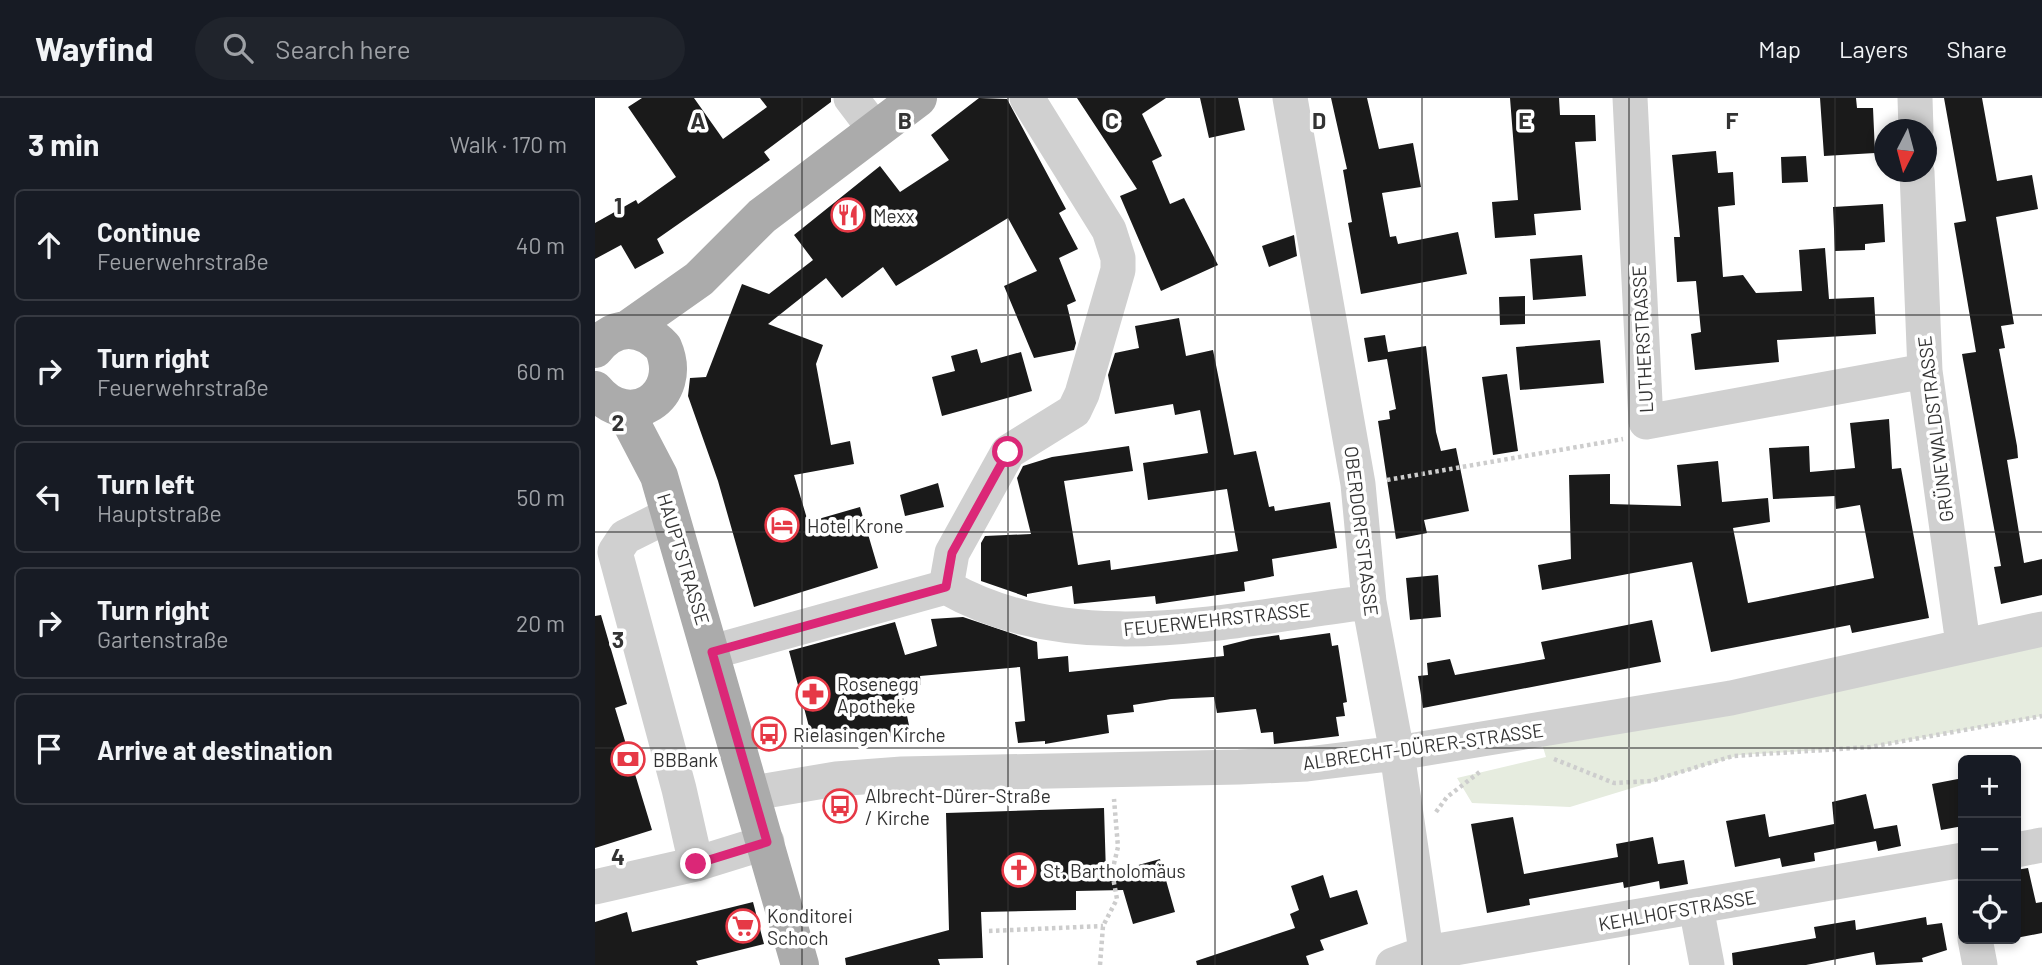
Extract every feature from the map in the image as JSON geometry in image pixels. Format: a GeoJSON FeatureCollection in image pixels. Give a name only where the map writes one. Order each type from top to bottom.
{"type":"FeatureCollection","features":[{"type":"Feature","properties":{"kind":"main road"},"geometry":{"type":"LineString","coordinates":[[595,349],[614,332],[628,329],[699,279],[762,216],[918,98]]}},
{"type":"Feature","properties":{"kind":"main road"},"geometry":{"type":"LineString","coordinates":[[669,360],[699,279]]}},
{"type":"Feature","properties":{"kind":"main road"},"geometry":{"type":"LineString","coordinates":[[626,399],[670,374],[669,360],[654,337],[628,329]]}},
{"type":"Feature","properties":{"kind":"main road","name":"HAUPTSTRASSE"},"geometry":{"type":"LineString","coordinates":[[626,399],[659,476],[671,514],[753,793],[800,965]]}},
{"type":"Feature","properties":{"kind":"street"},"geometry":{"type":"LineString","coordinates":[[851,98],[876,131]]}},
{"type":"Feature","properties":{"kind":"street"},"geometry":{"type":"LineString","coordinates":[[712,652],[946,587],[952,553],[1008,452],[1074,411],[1082,394],[1118,271],[1109,230],[1027,98]]}},
{"type":"Feature","properties":{"kind":"street","name":"OBERDORFSTRASSE"},"geometry":{"type":"LineString","coordinates":[[1290,98],[1358,484],[1369,602],[1397,753],[1427,959]]}},
{"type":"Feature","properties":{"kind":"street","name":"LUTHERSTRASSE"},"geometry":{"type":"LineString","coordinates":[[1630,98],[1646,422],[1925,371]]}},
{"type":"Feature","properties":{"kind":"street"},"geometry":{"type":"LineString","coordinates":[[1915,98],[1916,119]]}},
{"type":"Feature","properties":{"kind":"street","name":"GRÜNEWALDSTRASSE"},"geometry":{"type":"LineString","coordinates":[[1917,182],[1925,371],[1963,645]]}},
{"type":"Feature","properties":{"kind":"street"},"geometry":{"type":"LineString","coordinates":[[671,514],[625,537],[615,552],[679,789],[696,864]]}},
{"type":"Feature","properties":{"kind":"street","name":"FEUERWEHRSTRASSE"},"geometry":{"type":"LineString","coordinates":[[946,587],[978,605],[1057,624],[1107,631],[1148,629],[1369,602]]}},
{"type":"Feature","properties":{"kind":"street","name":"ALBRECHT-DÜRER-STRASSE"},"geometry":{"type":"LineString","coordinates":[[753,793],[836,779],[876,776],[1307,764],[1397,753],[1731,698],[2042,629]]}},
{"type":"Feature","properties":{"kind":"street"},"geometry":{"type":"LineString","coordinates":[[595,887],[696,864],[767,842]]}},
{"type":"Feature","properties":{"kind":"street"},"geometry":{"type":"LineString","coordinates":[[2021,849],[2042,845]]}},
{"type":"Feature","properties":{"kind":"street","name":"KEHLHOFSTRASSE"},"geometry":{"type":"LineString","coordinates":[[1393,965],[1696,907],[1958,868]]}},
{"type":"Feature","properties":{"kind":"street"},"geometry":{"type":"LineString","coordinates":[[1696,907],[1707,965]]}},
{"type":"Feature","properties":{"kind":"street"},"geometry":{"type":"LineString","coordinates":[[1976,944],[1980,965]]}},
{"type":"Feature","properties":{"kind":"path"},"geometry":{"type":"LineString","coordinates":[[1358,484],[1618,442],[1646,422]]}},
{"type":"Feature","properties":{"kind":"path"},"geometry":{"type":"LineString","coordinates":[[1547,757],[1614,783],[1651,781],[1733,756],[1870,747],[2042,716]]}},
{"type":"Feature","properties":{"kind":"path"},"geometry":{"type":"LineString","coordinates":[[1100,965],[1103,926],[1117,900],[1112,872],[1118,847],[1110,769]]}},
{"type":"Feature","properties":{"kind":"path"},"geometry":{"type":"LineString","coordinates":[[1410,841],[1447,797],[1482,770]]}},
{"type":"Feature","properties":{"kind":"path"},"geometry":{"type":"LineString","coordinates":[[989,931],[1103,926]]}},
{"type":"Feature","properties":{"kind":"shaded area"},"geometry":{"type":"Polygon","coordinates":[[[2042,645],[2042,716],[1870,747],[1740,755],[1570,807],[1472,803],[1457,778],[1546,757],[1542,744],[2042,645]]]}},
{"type":"Feature","properties":{"kind":"building"},"geometry":{"type":"Polygon","coordinates":[[[642,98],[694,98],[723,139],[767,107],[760,98],[831,98],[831,102],[764,152],[770,160],[657,239],[664,253],[635,269],[621,245],[595,259],[595,223],[636,200],[638,204],[676,177],[628,107],[642,98]]]}},
{"type":"Feature","properties":{"kind":"building"},"geometry":{"type":"Polygon","coordinates":[[[979,98],[1007,99],[1066,209],[1059,213],[1078,249],[1059,258],[1076,301],[1067,305],[1076,343],[1074,350],[1034,358],[1004,286],[1037,271],[1008,218],[896,286],[883,267],[842,298],[826,278],[768,324],[823,345],[816,364],[831,445],[850,441],[854,464],[794,475],[808,522],[860,507],[878,568],[754,607],[718,481],[688,396],[690,378],[706,377],[742,284],[769,294],[813,260],[794,235],[880,166],[900,192],[949,160],[931,135],[979,98]]]}},
{"type":"Feature","properties":{"kind":"building"},"geometry":{"type":"Polygon","coordinates":[[[1077,98],[1166,98],[1142,114],[1162,156],[1152,161],[1170,204],[1184,198],[1218,265],[1161,291],[1120,196],[1137,189],[1077,98]]]}},
{"type":"Feature","properties":{"kind":"building"},"geometry":{"type":"Polygon","coordinates":[[[1200,98],[1238,98],[1245,130],[1209,138],[1200,98]]]}},
{"type":"Feature","properties":{"kind":"building"},"geometry":{"type":"Polygon","coordinates":[[[1331,98],[1367,98],[1379,149],[1413,143],[1421,187],[1382,193],[1390,237],[1396,236],[1398,244],[1458,232],[1467,274],[1361,294],[1348,223],[1352,222],[1343,170],[1347,169],[1331,98]]]}},
{"type":"Feature","properties":{"kind":"building"},"geometry":{"type":"Polygon","coordinates":[[[1510,98],[1559,98],[1560,115],[1595,115],[1596,141],[1575,142],[1581,210],[1534,214],[1536,235],[1495,238],[1492,202],[1518,200],[1510,98]]]}},
{"type":"Feature","properties":{"kind":"building"},"geometry":{"type":"Polygon","coordinates":[[[1820,98],[1856,98],[1857,108],[1873,108],[1874,153],[1824,156],[1820,98]]]}},
{"type":"Feature","properties":{"kind":"building"},"geometry":{"type":"Polygon","coordinates":[[[1944,98],[1982,98],[1997,181],[2032,175],[2038,209],[1996,217],[2014,324],[2001,326],[2005,348],[1999,349],[2018,458],[2007,460],[2024,563],[2042,559],[2042,595],[2001,604],[1994,567],[2001,566],[1962,354],[1976,352],[1954,223],[1966,221],[1944,98]]]}},
{"type":"Feature","properties":{"kind":"building"},"geometry":{"type":"Polygon","coordinates":[[[1716,151],[1718,173],[1733,172],[1735,205],[1718,207],[1723,277],[1743,275],[1756,293],[1802,291],[1799,250],[1825,248],[1829,299],[1874,297],[1876,334],[1777,340],[1779,362],[1695,370],[1691,334],[1701,332],[1696,281],[1677,282],[1674,237],[1680,237],[1672,155],[1716,151]]]}},
{"type":"Feature","properties":{"kind":"building"},"geometry":{"type":"Polygon","coordinates":[[[1806,156],[1808,182],[1782,183],[1781,157],[1806,156]]]}},
{"type":"Feature","properties":{"kind":"building"},"geometry":{"type":"Polygon","coordinates":[[[1883,204],[1885,242],[1865,244],[1865,250],[1835,251],[1833,207],[1883,204]]]}},
{"type":"Feature","properties":{"kind":"building"},"geometry":{"type":"Polygon","coordinates":[[[1294,235],[1297,256],[1269,267],[1262,246],[1294,235]]]}},
{"type":"Feature","properties":{"kind":"building"},"geometry":{"type":"Polygon","coordinates":[[[1582,255],[1586,296],[1533,300],[1530,259],[1582,255]]]}},
{"type":"Feature","properties":{"kind":"building"},"geometry":{"type":"Polygon","coordinates":[[[1525,296],[1525,324],[1500,325],[1499,297],[1525,296]]]}},
{"type":"Feature","properties":{"kind":"building"},"geometry":{"type":"Polygon","coordinates":[[[1179,318],[1186,356],[1213,350],[1234,455],[1256,451],[1269,507],[1274,506],[1275,511],[1330,502],[1337,548],[1272,559],[1274,576],[1244,582],[1245,591],[1156,604],[1155,596],[1074,604],[1072,586],[1027,594],[1027,597],[981,581],[981,543],[985,536],[1031,534],[1017,478],[1023,466],[1052,457],[1129,446],[1133,471],[1064,481],[1078,565],[1110,560],[1111,570],[1238,551],[1227,489],[1148,500],[1143,463],[1208,453],[1200,410],[1175,415],[1173,404],[1115,414],[1108,375],[1115,353],[1139,348],[1135,326],[1179,318]]]}},
{"type":"Feature","properties":{"kind":"building"},"geometry":{"type":"Polygon","coordinates":[[[1385,335],[1388,352],[1426,346],[1436,432],[1441,451],[1456,448],[1469,511],[1424,520],[1427,533],[1396,539],[1378,421],[1390,419],[1389,411],[1396,409],[1387,359],[1368,362],[1364,338],[1385,335]]]}},
{"type":"Feature","properties":{"kind":"building"},"geometry":{"type":"Polygon","coordinates":[[[1600,340],[1604,383],[1520,390],[1516,347],[1600,340]]]}},
{"type":"Feature","properties":{"kind":"building"},"geometry":{"type":"Polygon","coordinates":[[[977,349],[981,363],[1021,352],[1032,391],[942,416],[932,377],[955,371],[951,356],[977,349]]]}},
{"type":"Feature","properties":{"kind":"building"},"geometry":{"type":"Polygon","coordinates":[[[1507,374],[1518,451],[1493,455],[1482,377],[1507,374]]]}},
{"type":"Feature","properties":{"kind":"building"},"geometry":{"type":"Polygon","coordinates":[[[1889,419],[1892,469],[1901,468],[1929,618],[1852,633],[1850,625],[1711,652],[1692,562],[1542,590],[1538,565],[1571,559],[1569,475],[1610,474],[1610,504],[1681,506],[1677,465],[1718,461],[1722,502],[1768,498],[1770,522],[1733,528],[1748,603],[1874,578],[1860,505],[1836,509],[1835,496],[1773,499],[1769,448],[1809,446],[1810,472],[1855,468],[1850,423],[1889,419]]]}},
{"type":"Feature","properties":{"kind":"building"},"geometry":{"type":"Polygon","coordinates":[[[938,483],[944,507],[905,516],[900,495],[938,483]]]}},
{"type":"Feature","properties":{"kind":"building"},"geometry":{"type":"Polygon","coordinates":[[[1438,575],[1441,617],[1410,620],[1406,578],[1438,575]]]}},
{"type":"Feature","properties":{"kind":"building"},"geometry":{"type":"Polygon","coordinates":[[[601,615],[627,704],[615,708],[652,830],[595,848],[595,616],[601,615]]]}},
{"type":"Feature","properties":{"kind":"building"},"geometry":{"type":"Polygon","coordinates":[[[963,617],[1037,642],[1038,659],[1068,656],[1069,672],[1224,656],[1223,646],[1251,639],[1279,635],[1280,640],[1330,633],[1332,646],[1338,645],[1347,702],[1343,703],[1345,716],[1336,717],[1339,736],[1274,744],[1273,732],[1261,733],[1256,709],[1217,713],[1214,697],[1171,699],[1133,705],[1134,712],[1107,715],[1109,733],[1045,744],[1045,741],[1018,743],[1015,722],[1025,721],[1020,667],[920,676],[921,685],[901,687],[911,735],[813,742],[789,651],[895,622],[905,655],[937,646],[931,619],[963,617]]]}},
{"type":"Feature","properties":{"kind":"building"},"geometry":{"type":"Polygon","coordinates":[[[1652,620],[1661,662],[1423,708],[1418,676],[1428,675],[1427,663],[1450,659],[1455,675],[1545,659],[1541,642],[1652,620]]]}},
{"type":"Feature","properties":{"kind":"building"},"geometry":{"type":"Polygon","coordinates":[[[1958,779],[1958,827],[1941,830],[1932,784],[1958,779]]]}},
{"type":"Feature","properties":{"kind":"building"},"geometry":{"type":"Polygon","coordinates":[[[1866,794],[1874,829],[1897,825],[1901,846],[1878,851],[1876,841],[1814,853],[1815,861],[1782,867],[1780,858],[1735,867],[1726,821],[1765,814],[1769,837],[1834,824],[1832,802],[1866,794]]]}},
{"type":"Feature","properties":{"kind":"building","name":"St. Bartholomäus"},"geometry":{"type":"Polygon","coordinates":[[[1104,808],[1106,874],[1160,859],[1175,912],[1133,924],[1123,890],[1076,891],[1076,910],[981,912],[983,958],[938,959],[940,965],[846,965],[845,958],[949,930],[946,813],[1104,808]]]}},
{"type":"Feature","properties":{"kind":"building"},"geometry":{"type":"Polygon","coordinates":[[[1513,817],[1524,874],[1618,857],[1616,844],[1653,837],[1658,864],[1684,860],[1688,884],[1660,889],[1659,881],[1624,888],[1623,882],[1529,899],[1530,905],[1487,913],[1471,824],[1513,817]]]}},
{"type":"Feature","properties":{"kind":"building"},"geometry":{"type":"Polygon","coordinates":[[[2028,868],[2036,903],[2042,902],[2042,933],[2021,937],[2021,881],[2021,869],[2028,868]]]}},
{"type":"Feature","properties":{"kind":"building"},"geometry":{"type":"Polygon","coordinates":[[[1323,875],[1330,898],[1357,890],[1368,924],[1320,940],[1324,950],[1306,956],[1309,965],[1197,965],[1196,961],[1295,928],[1290,914],[1299,910],[1291,886],[1323,875]]]}},
{"type":"Feature","properties":{"kind":"building"},"geometry":{"type":"Polygon","coordinates":[[[753,902],[764,944],[696,961],[698,965],[595,965],[595,922],[627,912],[632,932],[753,902]]]}},
{"type":"Feature","properties":{"kind":"building"},"geometry":{"type":"Polygon","coordinates":[[[1926,917],[1927,925],[1942,923],[1947,950],[1922,958],[1923,962],[1876,965],[1874,952],[1806,965],[1733,965],[1732,953],[1816,938],[1814,927],[1855,920],[1856,930],[1926,917]]]}},
{"type":"Feature","properties":{"kind":"place","name":"Mexx"},"geometry":{"type":"Point","coordinates":[848,215]}},
{"type":"Feature","properties":{"kind":"place","name":"Hotel Krone"},"geometry":{"type":"Point","coordinates":[782,525]}},
{"type":"Feature","properties":{"kind":"place","name":"Rosenegg Apotheke"},"geometry":{"type":"Point","coordinates":[813,694]}},
{"type":"Feature","properties":{"kind":"place","name":"Rielasingen Kirche"},"geometry":{"type":"Point","coordinates":[769,734]}},
{"type":"Feature","properties":{"kind":"place","name":"BBBank"},"geometry":{"type":"Point","coordinates":[628,759]}},
{"type":"Feature","properties":{"kind":"place","name":"Albrecht-Dürer-Straße / Kirche"},"geometry":{"type":"Point","coordinates":[840,806]}},
{"type":"Feature","properties":{"kind":"place","name":"St. Bartholomäus"},"geometry":{"type":"Point","coordinates":[1019,870]}},
{"type":"Feature","properties":{"kind":"place","name":"Konditorei Schoch"},"geometry":{"type":"Point","coordinates":[743,926]}},
{"type":"Feature","properties":{"kind":"route"},"geometry":{"type":"LineString","coordinates":[[696,864],[767,842],[712,652],[946,587],[952,553],[1008,452]]}}]}
